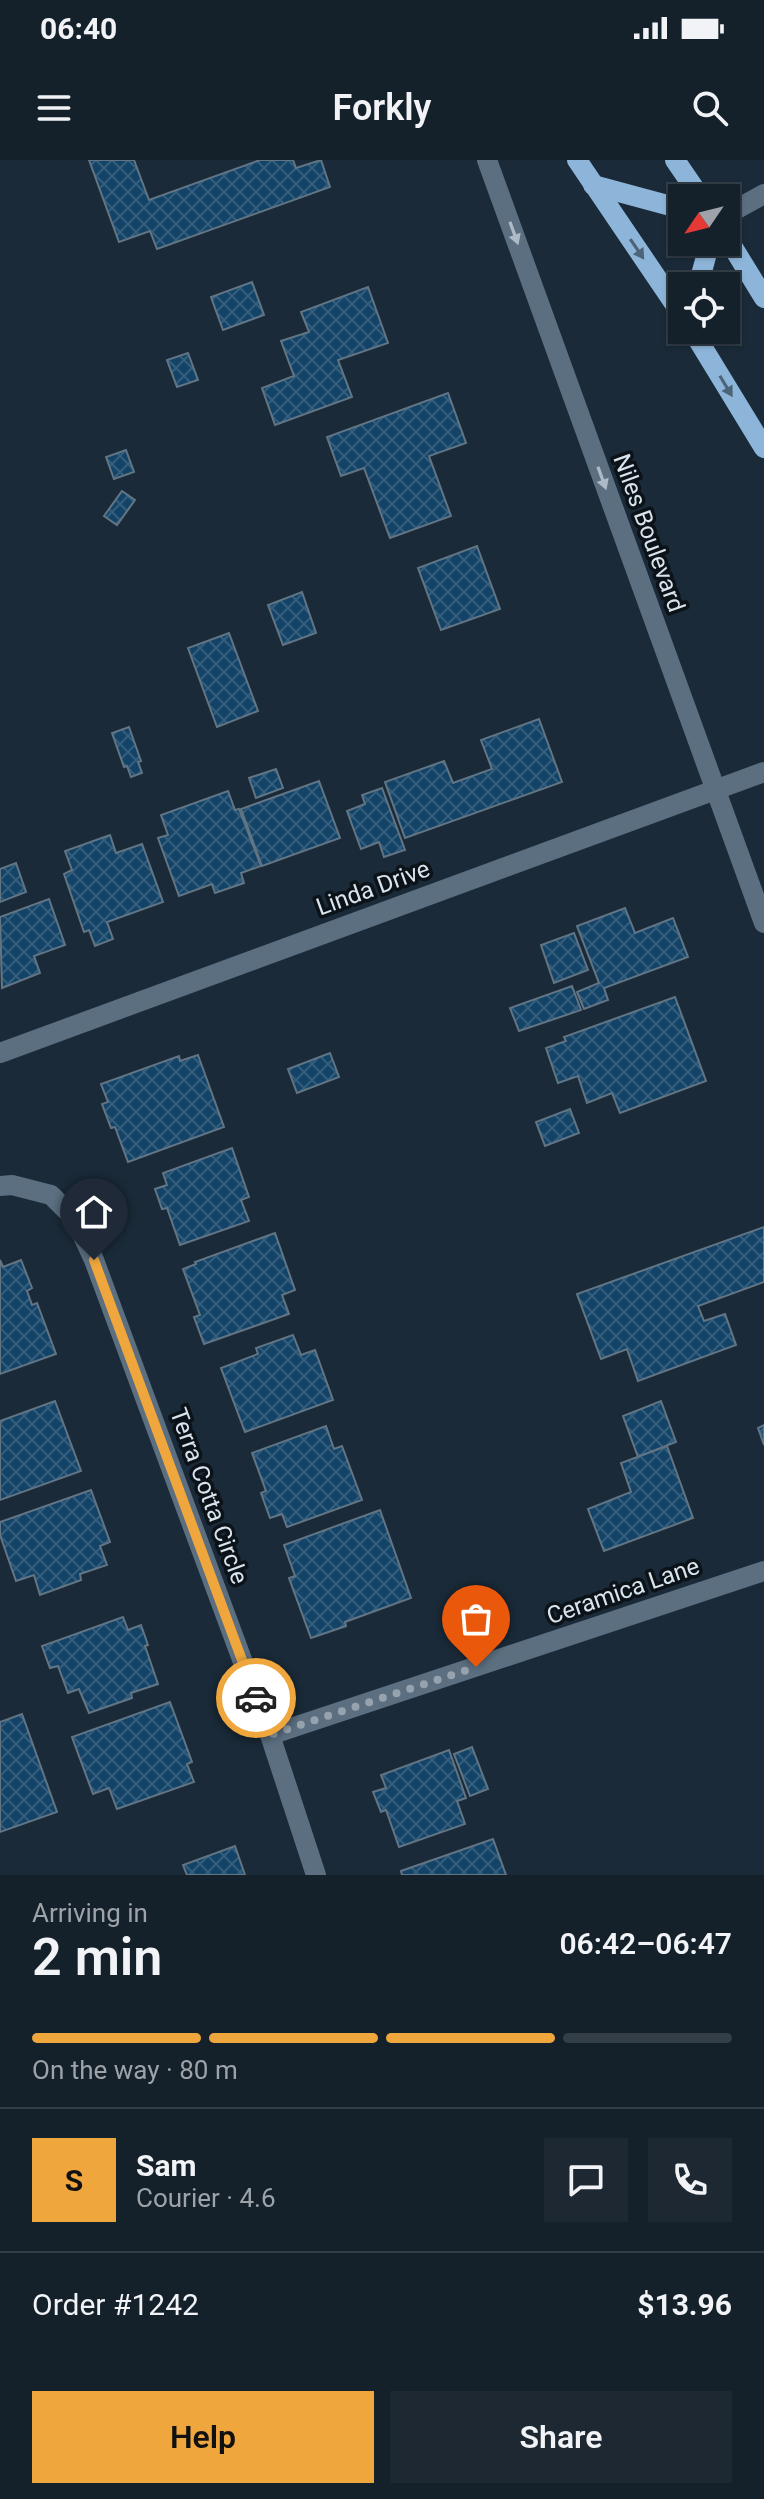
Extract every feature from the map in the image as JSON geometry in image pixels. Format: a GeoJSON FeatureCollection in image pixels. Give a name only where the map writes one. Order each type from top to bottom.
{"type":"FeatureCollection","features":[{"type":"Feature","properties":{"kind":"main road"},"geometry":{"type":"LineString","coordinates":[[577,160],[668,295]]}},
{"type":"Feature","properties":{"kind":"main road"},"geometry":{"type":"LineString","coordinates":[[675,160],[691,184]]}},
{"type":"Feature","properties":{"kind":"main road"},"geometry":{"type":"LineString","coordinates":[[593,185],[668,205]]}},
{"type":"Feature","properties":{"kind":"main road"},"geometry":{"type":"LineString","coordinates":[[738,256],[764,298]]}},
{"type":"Feature","properties":{"kind":"main road"},"geometry":{"type":"LineString","coordinates":[[701,344],[764,448]]}},
{"type":"Feature","properties":{"kind":"street","name":"Niles Boulevard"},"geometry":{"type":"LineString","coordinates":[[487,160],[764,923]]}},
{"type":"Feature","properties":{"kind":"street"},"geometry":{"type":"LineString","coordinates":[[740,207],[764,194]]}},
{"type":"Feature","properties":{"kind":"street","name":"Linda Drive"},"geometry":{"type":"LineString","coordinates":[[0,1053],[764,772]]}},
{"type":"Feature","properties":{"kind":"street","name":"Terra Cotta Circle"},"geometry":{"type":"LineString","coordinates":[[0,1186],[12,1185],[51,1195],[75,1219],[94,1260],[270,1735],[316,1875]]}},
{"type":"Feature","properties":{"kind":"street","name":"Ceramica Lane"},"geometry":{"type":"LineString","coordinates":[[270,1735],[764,1571]]}},
{"type":"Feature","properties":{"kind":"building"},"geometry":{"type":"Polygon","coordinates":[[[89,160],[134,160],[149,200],[260,160],[293,160],[296,168],[321,160],[330,187],[157,249],[150,231],[119,242],[89,160]]]}},
{"type":"Feature","properties":{"kind":"building"},"geometry":{"type":"Polygon","coordinates":[[[252,282],[264,315],[223,330],[211,297],[252,282]]]}},
{"type":"Feature","properties":{"kind":"building"},"geometry":{"type":"Polygon","coordinates":[[[368,287],[388,343],[338,360],[352,397],[275,425],[262,388],[294,376],[281,341],[309,332],[301,312],[368,287]]]}},
{"type":"Feature","properties":{"kind":"building"},"geometry":{"type":"Polygon","coordinates":[[[188,353],[198,380],[177,387],[167,360],[188,353]]]}},
{"type":"Feature","properties":{"kind":"building"},"geometry":{"type":"Polygon","coordinates":[[[448,393],[466,443],[429,456],[451,516],[390,538],[364,468],[341,476],[327,437],[448,393]]]}},
{"type":"Feature","properties":{"kind":"building"},"geometry":{"type":"Polygon","coordinates":[[[126,450],[134,472],[114,479],[106,457],[126,450]]]}},
{"type":"Feature","properties":{"kind":"building"},"geometry":{"type":"Polygon","coordinates":[[[122,491],[135,500],[117,525],[104,516],[122,491]]]}},
{"type":"Feature","properties":{"kind":"building"},"geometry":{"type":"Polygon","coordinates":[[[477,546],[500,609],[441,630],[418,568],[477,546]]]}},
{"type":"Feature","properties":{"kind":"building"},"geometry":{"type":"Polygon","coordinates":[[[302,592],[316,633],[283,645],[268,605],[302,592]]]}},
{"type":"Feature","properties":{"kind":"building"},"geometry":{"type":"Polygon","coordinates":[[[229,633],[258,711],[217,727],[188,648],[229,633]]]}},
{"type":"Feature","properties":{"kind":"building"},"geometry":{"type":"Polygon","coordinates":[[[539,719],[562,782],[405,838],[385,782],[444,761],[453,783],[492,769],[481,740],[539,719]]]}},
{"type":"Feature","properties":{"kind":"building"},"geometry":{"type":"Polygon","coordinates":[[[129,727],[142,773],[131,777],[127,766],[124,767],[112,733],[129,727]]]}},
{"type":"Feature","properties":{"kind":"building"},"geometry":{"type":"Polygon","coordinates":[[[276,769],[283,788],[256,798],[249,778],[276,769]]]}},
{"type":"Feature","properties":{"kind":"building"},"geometry":{"type":"Polygon","coordinates":[[[319,781],[340,838],[262,866],[241,809],[319,781]]]}},
{"type":"Feature","properties":{"kind":"building"},"geometry":{"type":"Polygon","coordinates":[[[382,788],[405,850],[384,857],[379,842],[361,849],[347,811],[365,804],[362,795],[382,788]]]}},
{"type":"Feature","properties":{"kind":"building"},"geometry":{"type":"Polygon","coordinates":[[[228,791],[235,810],[239,809],[261,866],[241,873],[244,883],[215,893],[212,884],[179,896],[158,838],[168,835],[161,815],[228,791]]]}},
{"type":"Feature","properties":{"kind":"building"},"geometry":{"type":"Polygon","coordinates":[[[110,835],[116,853],[142,844],[163,902],[107,922],[113,939],[95,946],[89,930],[84,932],[64,874],[72,870],[65,851],[110,835]]]}},
{"type":"Feature","properties":{"kind":"building"},"geometry":{"type":"Polygon","coordinates":[[[16,863],[26,892],[0,902],[0,869],[16,863]]]}},
{"type":"Feature","properties":{"kind":"building"},"geometry":{"type":"Polygon","coordinates":[[[49,899],[65,945],[34,956],[40,973],[2,988],[0,917],[49,899]]]}},
{"type":"Feature","properties":{"kind":"building"},"geometry":{"type":"Polygon","coordinates":[[[625,908],[635,933],[673,918],[688,957],[604,988],[608,1000],[584,1009],[577,992],[599,983],[577,926],[625,908]]]}},
{"type":"Feature","properties":{"kind":"building"},"geometry":{"type":"Polygon","coordinates":[[[574,933],[588,970],[554,983],[541,945],[574,933]]]}},
{"type":"Feature","properties":{"kind":"building"},"geometry":{"type":"Polygon","coordinates":[[[572,986],[581,1010],[519,1031],[510,1008],[572,986]]]}},
{"type":"Feature","properties":{"kind":"building"},"geometry":{"type":"Polygon","coordinates":[[[675,997],[706,1081],[620,1113],[612,1093],[587,1103],[578,1076],[558,1083],[546,1048],[566,1041],[564,1037],[675,997]]]}},
{"type":"Feature","properties":{"kind":"building"},"geometry":{"type":"Polygon","coordinates":[[[330,1053],[339,1077],[297,1093],[288,1069],[330,1053]]]}},
{"type":"Feature","properties":{"kind":"building"},"geometry":{"type":"Polygon","coordinates":[[[198,1055],[224,1127],[128,1162],[115,1127],[111,1128],[102,1104],[108,1102],[101,1084],[179,1056],[180,1061],[198,1055]]]}},
{"type":"Feature","properties":{"kind":"building"},"geometry":{"type":"Polygon","coordinates":[[[570,1109],[579,1133],[545,1146],[536,1122],[570,1109]]]}},
{"type":"Feature","properties":{"kind":"building"},"geometry":{"type":"Polygon","coordinates":[[[232,1148],[249,1197],[241,1200],[249,1221],[180,1245],[167,1208],[162,1209],[155,1189],[167,1185],[163,1173],[232,1148]]]}},
{"type":"Feature","properties":{"kind":"building"},"geometry":{"type":"Polygon","coordinates":[[[764,1227],[764,1282],[698,1306],[704,1321],[725,1314],[736,1345],[638,1381],[627,1349],[601,1359],[577,1294],[764,1227]]]}},
{"type":"Feature","properties":{"kind":"building"},"geometry":{"type":"Polygon","coordinates":[[[275,1233],[295,1290],[282,1295],[289,1314],[204,1344],[194,1317],[200,1315],[183,1269],[275,1233]]]}},
{"type":"Feature","properties":{"kind":"building"},"geometry":{"type":"Polygon","coordinates":[[[0,1260],[3,1267],[21,1260],[32,1288],[27,1291],[32,1305],[37,1303],[56,1354],[0,1374],[0,1260]]]}},
{"type":"Feature","properties":{"kind":"building"},"geometry":{"type":"Polygon","coordinates":[[[293,1335],[301,1355],[315,1350],[333,1400],[245,1432],[221,1368],[258,1354],[256,1348],[293,1335]]]}},
{"type":"Feature","properties":{"kind":"building"},"geometry":{"type":"Polygon","coordinates":[[[55,1401],[81,1471],[0,1500],[0,1421],[55,1401]]]}},
{"type":"Feature","properties":{"kind":"building"},"geometry":{"type":"Polygon","coordinates":[[[661,1401],[676,1442],[638,1457],[623,1416],[661,1401]]]}},
{"type":"Feature","properties":{"kind":"building"},"geometry":{"type":"Polygon","coordinates":[[[764,1425],[764,1445],[758,1428],[764,1425]]]}},
{"type":"Feature","properties":{"kind":"building"},"geometry":{"type":"Polygon","coordinates":[[[326,1426],[334,1449],[342,1446],[362,1500],[287,1527],[282,1514],[270,1518],[261,1493],[266,1491],[252,1453],[326,1426]]]}},
{"type":"Feature","properties":{"kind":"building"},"geometry":{"type":"Polygon","coordinates":[[[667,1446],[693,1518],[604,1551],[588,1509],[631,1492],[621,1463],[667,1446]]]}},
{"type":"Feature","properties":{"kind":"building"},"geometry":{"type":"Polygon","coordinates":[[[91,1490],[110,1542],[100,1546],[107,1565],[80,1574],[81,1580],[40,1595],[34,1575],[16,1581],[0,1535],[0,1522],[91,1490]]]}},
{"type":"Feature","properties":{"kind":"building"},"geometry":{"type":"Polygon","coordinates":[[[380,1510],[411,1598],[311,1638],[289,1578],[295,1576],[284,1545],[380,1510]]]}},
{"type":"Feature","properties":{"kind":"building"},"geometry":{"type":"Polygon","coordinates":[[[123,1617],[128,1630],[141,1625],[158,1684],[131,1693],[132,1698],[89,1713],[79,1689],[68,1693],[58,1666],[50,1668],[42,1646],[123,1617]]]}},
{"type":"Feature","properties":{"kind":"building"},"geometry":{"type":"Polygon","coordinates":[[[170,1702],[192,1762],[187,1764],[194,1782],[117,1809],[109,1788],[93,1794],[72,1737],[170,1702]]]}},
{"type":"Feature","properties":{"kind":"building"},"geometry":{"type":"Polygon","coordinates":[[[22,1714],[57,1812],[0,1832],[0,1722],[22,1714]]]}},
{"type":"Feature","properties":{"kind":"building"},"geometry":{"type":"Polygon","coordinates":[[[472,1747],[488,1789],[470,1796],[454,1754],[472,1747]]]}},
{"type":"Feature","properties":{"kind":"building"},"geometry":{"type":"Polygon","coordinates":[[[449,1750],[466,1798],[457,1801],[465,1824],[399,1847],[386,1810],[381,1812],[373,1792],[386,1788],[381,1775],[449,1750]]]}},
{"type":"Feature","properties":{"kind":"building"},"geometry":{"type":"Polygon","coordinates":[[[493,1839],[506,1875],[402,1875],[401,1871],[493,1839]]]}},
{"type":"Feature","properties":{"kind":"building"},"geometry":{"type":"Polygon","coordinates":[[[235,1846],[245,1875],[187,1875],[183,1865],[235,1846]]]}},
{"type":"Feature","properties":{"kind":"way so far"},"geometry":{"type":"LineString","coordinates":[[256,1698],[270,1735],[476,1667]]}},
{"type":"Feature","properties":{"kind":"route"},"geometry":{"type":"LineString","coordinates":[[94,1260],[256,1698]]}}]}
